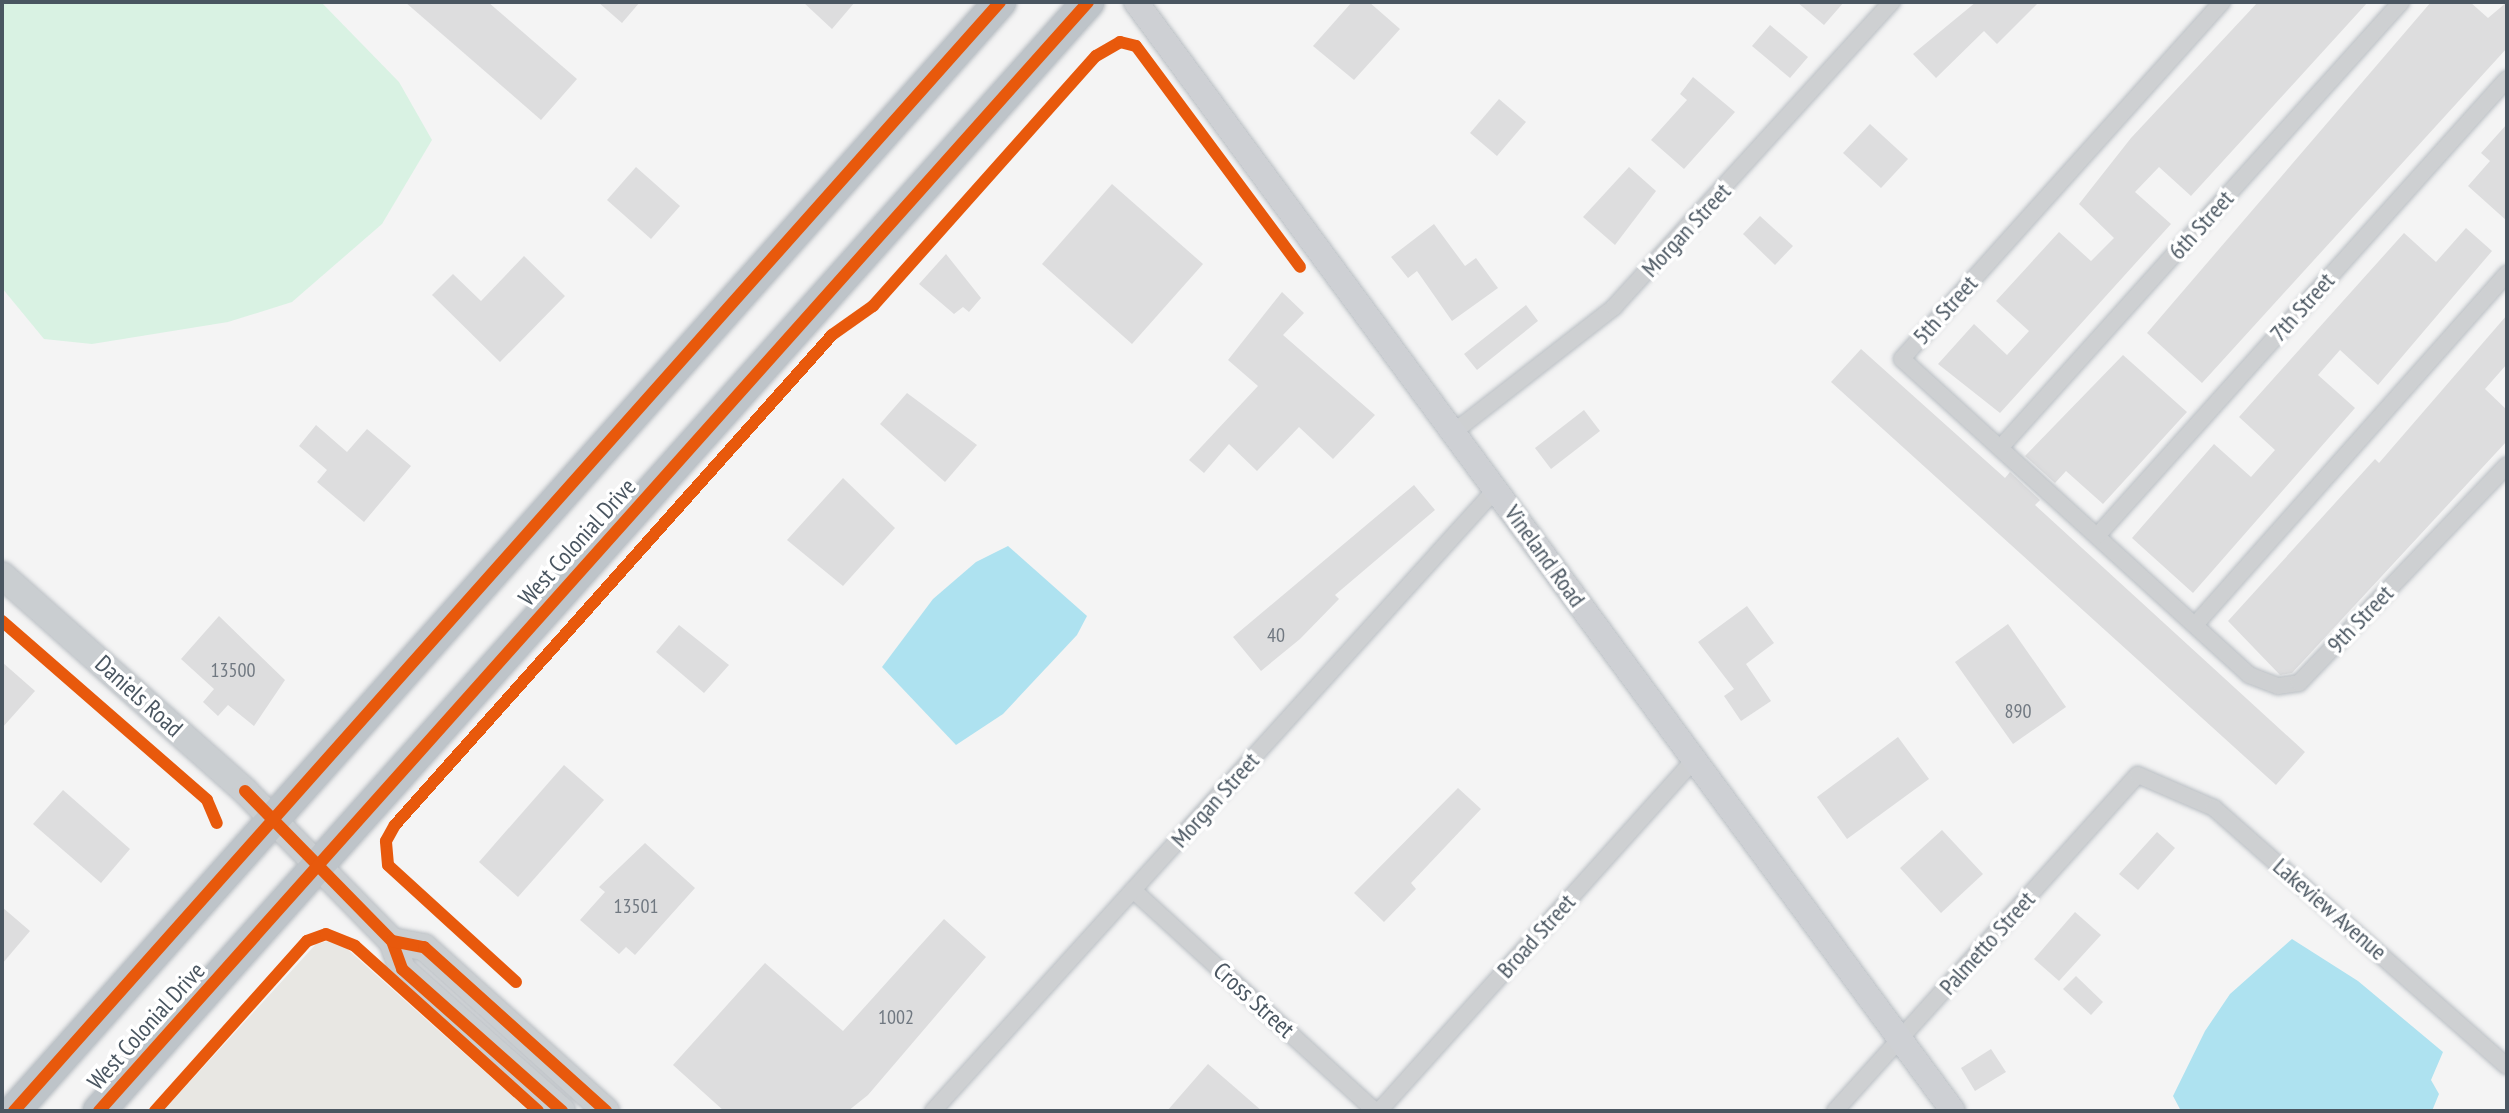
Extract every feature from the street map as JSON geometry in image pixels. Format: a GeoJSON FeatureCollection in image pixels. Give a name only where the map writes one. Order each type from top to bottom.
{"type":"FeatureCollection","features":[{"type":"Feature","properties":{"kind":"highway","name":"West Colonial Drive"},"geometry":{"type":"LineString","coordinates":[[14,1111],[1000,2]]}},
{"type":"Feature","properties":{"kind":"highway","name":"West Colonial Drive"},"geometry":{"type":"LineString","coordinates":[[99,1111],[1088,2]]}},
{"type":"Feature","properties":{"kind":"main road","name":"Vineland Road"},"geometry":{"type":"LineString","coordinates":[[1136,2],[1455,431],[1692,762],[1953,1111]]}},
{"type":"Feature","properties":{"kind":"main road","name":"Daniels Road"},"geometry":{"type":"LineString","coordinates":[[2,575],[273,819],[392,941]]}},
{"type":"Feature","properties":{"kind":"main road"},"geometry":{"type":"LineString","coordinates":[[392,941],[402,969],[562,1111]]}},
{"type":"Feature","properties":{"kind":"main road"},"geometry":{"type":"LineString","coordinates":[[392,941],[424,947],[606,1111]]}},
{"type":"Feature","properties":{"kind":"street","name":"Morgan Street"},"geometry":{"type":"LineString","coordinates":[[1455,431],[1614,307],[1892,2]]}},
{"type":"Feature","properties":{"kind":"street","name":"5th Street"},"geometry":{"type":"LineString","coordinates":[[2195,625],[1902,359],[2222,2]]}},
{"type":"Feature","properties":{"kind":"street","name":"6th Street"},"geometry":{"type":"LineString","coordinates":[[2000,448],[2401,2]]}},
{"type":"Feature","properties":{"kind":"street","name":"7th Street"},"geometry":{"type":"LineString","coordinates":[[2097,536],[2507,79]]}},
{"type":"Feature","properties":{"kind":"street"},"geometry":{"type":"LineString","coordinates":[[2195,625],[2507,274]]}},
{"type":"Feature","properties":{"kind":"street","name":"9th Street"},"geometry":{"type":"LineString","coordinates":[[2195,625],[2249,675],[2278,686],[2299,683],[2507,465]]}},
{"type":"Feature","properties":{"kind":"street","name":"Morgan Street"},"geometry":{"type":"LineString","coordinates":[[933,1111],[1496,489]]}},
{"type":"Feature","properties":{"kind":"street","name":"Broad Street"},"geometry":{"type":"LineString","coordinates":[[1377,1111],[1692,762]]}},
{"type":"Feature","properties":{"kind":"street","name":"Palmetto Street"},"geometry":{"type":"LineString","coordinates":[[1835,1111],[2138,775]]}},
{"type":"Feature","properties":{"kind":"street","name":"Lakeview Avenue"},"geometry":{"type":"LineString","coordinates":[[2138,775],[2214,808],[2507,1066]]}},
{"type":"Feature","properties":{"kind":"street","name":"Cross Street"},"geometry":{"type":"LineString","coordinates":[[1133,890],[1377,1111]]}},
{"type":"Feature","properties":{"kind":"shaded area"},"geometry":{"type":"Polygon","coordinates":[[[336,939],[529,1111],[163,1111],[316,944],[336,939]]]}},
{"type":"Feature","properties":{"kind":"green space"},"geometry":{"type":"Polygon","coordinates":[[[2,2],[321,2],[399,82],[432,140],[382,224],[292,302],[228,322],[92,344],[44,339],[2,288],[2,2]]]}},
{"type":"Feature","properties":{"kind":"water"},"geometry":{"type":"Polygon","coordinates":[[[1008,546],[1087,616],[1077,635],[1003,714],[956,745],[882,667],[933,599],[976,562],[1008,546]]]}},
{"type":"Feature","properties":{"kind":"water"},"geometry":{"type":"Polygon","coordinates":[[[2292,939],[2358,981],[2443,1052],[2431,1080],[2439,1094],[2432,1111],[2181,1111],[2173,1096],[2205,1031],[2230,994],[2292,939]]]}},
{"type":"Feature","properties":{"kind":"building"},"geometry":{"type":"Polygon","coordinates":[[[405,2],[488,2],[577,79],[541,120],[405,2]]]}},
{"type":"Feature","properties":{"kind":"building"},"geometry":{"type":"Polygon","coordinates":[[[598,2],[640,2],[622,23],[598,2]]]}},
{"type":"Feature","properties":{"kind":"building"},"geometry":{"type":"Polygon","coordinates":[[[803,2],[855,2],[832,29],[803,2]]]}},
{"type":"Feature","properties":{"kind":"building"},"geometry":{"type":"Polygon","coordinates":[[[1352,2],[1369,2],[1400,29],[1354,80],[1313,46],[1352,2]]]}},
{"type":"Feature","properties":{"kind":"building"},"geometry":{"type":"Polygon","coordinates":[[[1797,2],[1844,2],[1824,25],[1797,2]]]}},
{"type":"Feature","properties":{"kind":"building"},"geometry":{"type":"Polygon","coordinates":[[[1976,2],[2039,2],[1997,44],[1984,31],[1936,78],[1913,54],[1976,2]]]}},
{"type":"Feature","properties":{"kind":"building"},"geometry":{"type":"Polygon","coordinates":[[[2258,2],[2368,2],[2191,196],[2159,167],[2135,192],[2171,224],[2000,413],[1938,364],[1974,324],[2007,355],[2029,331],[1996,301],[2059,232],[2091,261],[2114,238],[2079,204],[2131,138],[2258,2]]]}},
{"type":"Feature","properties":{"kind":"building"},"geometry":{"type":"Polygon","coordinates":[[[2431,2],[2470,2],[2488,18],[2507,2],[2507,48],[2202,383],[2147,333],[2431,2]]]}},
{"type":"Feature","properties":{"kind":"building"},"geometry":{"type":"Polygon","coordinates":[[[1770,25],[1808,57],[1790,78],[1752,46],[1770,25]]]}},
{"type":"Feature","properties":{"kind":"building"},"geometry":{"type":"Polygon","coordinates":[[[1693,77],[1735,112],[1684,169],[1651,140],[1687,100],[1680,94],[1693,77]]]}},
{"type":"Feature","properties":{"kind":"building"},"geometry":{"type":"Polygon","coordinates":[[[1499,99],[1526,122],[1497,156],[1470,133],[1499,99]]]}},
{"type":"Feature","properties":{"kind":"building"},"geometry":{"type":"Polygon","coordinates":[[[1870,124],[1908,159],[1881,188],[1843,153],[1870,124]]]}},
{"type":"Feature","properties":{"kind":"building"},"geometry":{"type":"Polygon","coordinates":[[[2507,124],[2507,221],[2468,186],[2490,161],[2481,153],[2507,124]]]}},
{"type":"Feature","properties":{"kind":"building"},"geometry":{"type":"Polygon","coordinates":[[[636,167],[680,206],[651,239],[607,200],[636,167]]]}},
{"type":"Feature","properties":{"kind":"building"},"geometry":{"type":"Polygon","coordinates":[[[1629,167],[1656,191],[1615,245],[1583,217],[1629,167]]]}},
{"type":"Feature","properties":{"kind":"building"},"geometry":{"type":"Polygon","coordinates":[[[1112,184],[1203,264],[1132,344],[1042,264],[1112,184]]]}},
{"type":"Feature","properties":{"kind":"building"},"geometry":{"type":"Polygon","coordinates":[[[1760,216],[1793,246],[1775,265],[1743,234],[1760,216]]]}},
{"type":"Feature","properties":{"kind":"building"},"geometry":{"type":"Polygon","coordinates":[[[1434,224],[1465,266],[1476,258],[1498,288],[1452,321],[1417,271],[1408,278],[1391,257],[1434,224]]]}},
{"type":"Feature","properties":{"kind":"building"},"geometry":{"type":"Polygon","coordinates":[[[2466,228],[2492,251],[2378,385],[2340,350],[2318,375],[2355,408],[2193,593],[2132,538],[2214,444],[2251,477],[2275,450],[2239,417],[2404,233],[2436,262],[2466,228]]]}},
{"type":"Feature","properties":{"kind":"building"},"geometry":{"type":"Polygon","coordinates":[[[946,254],[981,298],[969,312],[963,307],[954,314],[919,284],[946,254]]]}},
{"type":"Feature","properties":{"kind":"building"},"geometry":{"type":"Polygon","coordinates":[[[524,256],[565,296],[500,362],[432,295],[453,274],[481,301],[524,256]]]}},
{"type":"Feature","properties":{"kind":"building"},"geometry":{"type":"Polygon","coordinates":[[[1282,292],[1304,313],[1283,335],[1375,415],[1333,459],[1299,427],[1257,471],[1229,444],[1204,473],[1189,460],[1258,386],[1228,360],[1282,292]]]}},
{"type":"Feature","properties":{"kind":"building"},"geometry":{"type":"Polygon","coordinates":[[[1526,305],[1538,321],[1477,370],[1464,354],[1526,305]]]}},
{"type":"Feature","properties":{"kind":"building"},"geometry":{"type":"Polygon","coordinates":[[[2507,315],[2507,364],[2485,389],[2507,410],[2507,441],[2292,673],[2280,675],[2228,621],[2375,459],[2379,463],[2507,315]]]}},
{"type":"Feature","properties":{"kind":"building"},"geometry":{"type":"Polygon","coordinates":[[[1861,349],[2005,478],[2010,472],[2040,500],[2035,505],[2305,752],[2276,785],[1831,382],[1861,349]]]}},
{"type":"Feature","properties":{"kind":"building"},"geometry":{"type":"Polygon","coordinates":[[[2123,355],[2187,412],[2103,504],[2066,471],[2055,483],[2025,456],[2123,355]]]}},
{"type":"Feature","properties":{"kind":"building"},"geometry":{"type":"Polygon","coordinates":[[[907,393],[977,445],[945,482],[880,424],[907,393]]]}},
{"type":"Feature","properties":{"kind":"building"},"geometry":{"type":"Polygon","coordinates":[[[1584,410],[1600,431],[1551,469],[1535,448],[1584,410]]]}},
{"type":"Feature","properties":{"kind":"building"},"geometry":{"type":"Polygon","coordinates":[[[316,425],[347,452],[367,429],[411,466],[364,522],[317,482],[327,470],[299,446],[316,425]]]}},
{"type":"Feature","properties":{"kind":"building"},"geometry":{"type":"Polygon","coordinates":[[[843,478],[895,528],[843,586],[787,540],[843,478]]]}},
{"type":"Feature","properties":{"kind":"building"},"geometry":{"type":"Polygon","coordinates":[[[1414,485],[1435,510],[1335,595],[1339,599],[1300,639],[1261,671],[1233,637],[1414,485]]]}},
{"type":"Feature","properties":{"kind":"building"},"geometry":{"type":"Polygon","coordinates":[[[1747,606],[1774,643],[1746,664],[1771,701],[1741,721],[1724,696],[1734,689],[1698,642],[1747,606]]]}},
{"type":"Feature","properties":{"kind":"building"},"geometry":{"type":"Polygon","coordinates":[[[219,616],[285,680],[254,726],[228,705],[218,716],[203,702],[214,689],[181,659],[219,616]]]}},
{"type":"Feature","properties":{"kind":"building"},"geometry":{"type":"Polygon","coordinates":[[[2008,624],[2066,707],[2013,744],[1955,662],[2008,624]]]}},
{"type":"Feature","properties":{"kind":"building"},"geometry":{"type":"Polygon","coordinates":[[[679,625],[729,665],[704,693],[656,652],[679,625]]]}},
{"type":"Feature","properties":{"kind":"building"},"geometry":{"type":"Polygon","coordinates":[[[2,662],[35,691],[2,728],[2,662]]]}},
{"type":"Feature","properties":{"kind":"building"},"geometry":{"type":"Polygon","coordinates":[[[1898,737],[1929,779],[1847,839],[1817,797],[1898,737]]]}},
{"type":"Feature","properties":{"kind":"building"},"geometry":{"type":"Polygon","coordinates":[[[564,765],[604,800],[518,897],[479,862],[564,765]]]}},
{"type":"Feature","properties":{"kind":"building"},"geometry":{"type":"Polygon","coordinates":[[[1458,788],[1481,809],[1411,883],[1416,889],[1384,922],[1354,893],[1458,788]]]}},
{"type":"Feature","properties":{"kind":"building"},"geometry":{"type":"Polygon","coordinates":[[[63,790],[130,849],[101,883],[33,824],[63,790]]]}},
{"type":"Feature","properties":{"kind":"building"},"geometry":{"type":"Polygon","coordinates":[[[1942,830],[1983,874],[1941,913],[1900,868],[1942,830]]]}},
{"type":"Feature","properties":{"kind":"building"},"geometry":{"type":"Polygon","coordinates":[[[2157,832],[2175,848],[2138,890],[2119,874],[2157,832]]]}},
{"type":"Feature","properties":{"kind":"building"},"geometry":{"type":"Polygon","coordinates":[[[645,843],[695,888],[635,955],[626,947],[619,954],[580,920],[605,892],[599,887],[645,843]]]}},
{"type":"Feature","properties":{"kind":"building"},"geometry":{"type":"Polygon","coordinates":[[[2,907],[30,931],[2,964],[2,907]]]}},
{"type":"Feature","properties":{"kind":"building"},"geometry":{"type":"Polygon","coordinates":[[[2075,912],[2101,935],[2059,981],[2034,959],[2075,912]]]}},
{"type":"Feature","properties":{"kind":"building"},"geometry":{"type":"Polygon","coordinates":[[[944,919],[986,957],[868,1095],[848,1111],[724,1111],[673,1065],[765,963],[843,1031],[944,919]]]}},
{"type":"Feature","properties":{"kind":"building"},"geometry":{"type":"Polygon","coordinates":[[[2076,976],[2103,1002],[2091,1015],[2063,989],[2076,976]]]}},
{"type":"Feature","properties":{"kind":"building"},"geometry":{"type":"Polygon","coordinates":[[[1991,1049],[2006,1072],[1975,1091],[1961,1068],[1991,1049]]]}},
{"type":"Feature","properties":{"kind":"building"},"geometry":{"type":"Polygon","coordinates":[[[1208,1064],[1262,1111],[1167,1111],[1208,1064]]]}},
{"type":"Feature","properties":{"kind":"cycle path"},"geometry":{"type":"LineString","coordinates":[[14,1111],[1000,2]]}},
{"type":"Feature","properties":{"kind":"cycle path"},"geometry":{"type":"LineString","coordinates":[[99,1111],[1088,2]]}},
{"type":"Feature","properties":{"kind":"cycle path"},"geometry":{"type":"LineString","coordinates":[[516,982],[388,865],[386,841],[395,825],[832,335],[873,306],[1096,56],[1120,42],[1136,46],[1300,267]]}},
{"type":"Feature","properties":{"kind":"cycle path"},"geometry":{"type":"LineString","coordinates":[[2,621],[207,800],[217,823]]}},
{"type":"Feature","properties":{"kind":"cycle path"},"geometry":{"type":"LineString","coordinates":[[245,791],[392,941],[402,969],[562,1111]]}},
{"type":"Feature","properties":{"kind":"cycle path"},"geometry":{"type":"LineString","coordinates":[[155,1111],[307,941],[326,934],[355,946],[538,1111]]}},
{"type":"Feature","properties":{"kind":"cycle path"},"geometry":{"type":"LineString","coordinates":[[392,941],[424,947],[606,1111]]}}]}
